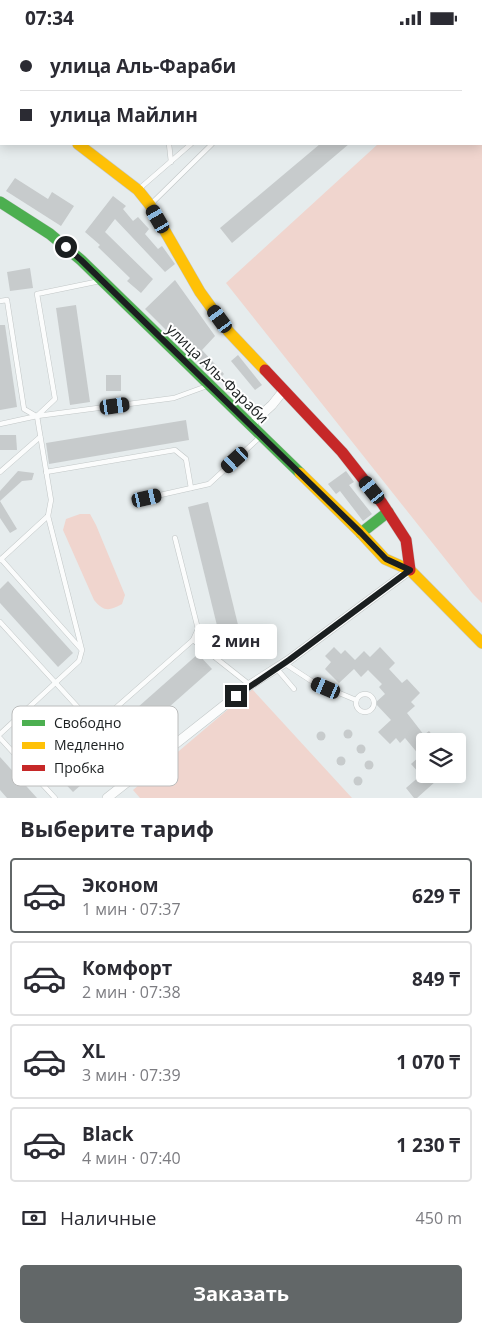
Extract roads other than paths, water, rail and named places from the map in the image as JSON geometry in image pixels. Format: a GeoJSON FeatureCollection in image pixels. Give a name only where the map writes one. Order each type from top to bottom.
{"type":"FeatureCollection","features":[{"type":"Feature","properties":{"kind":"main road"},"geometry":{"type":"LineString","coordinates":[[79,145],[138,190],[150,205],[200,292],[224,324],[342,452],[388,512],[406,540],[410,570]]}},
{"type":"Feature","properties":{"kind":"main road","name":"улица Аль-Фараби"},"geometry":{"type":"LineString","coordinates":[[0,202],[50,234],[81,260],[386,559],[410,570],[482,643]]}},
{"type":"Feature","properties":{"kind":"main road"},"geometry":{"type":"LineString","coordinates":[[361,533],[388,512]]}},
{"type":"Feature","properties":{"kind":"street"},"geometry":{"type":"LineString","coordinates":[[250,425],[272,405],[284,389]]}},
{"type":"Feature","properties":{"kind":"street"},"geometry":{"type":"LineString","coordinates":[[178,742],[250,685],[280,666],[410,570]]}},
{"type":"Feature","properties":{"kind":"street"},"geometry":{"type":"LineString","coordinates":[[107,798],[122,786]]}},
{"type":"Feature","properties":{"kind":"lane"},"geometry":{"type":"LineString","coordinates":[[169,145],[171,162]]}},
{"type":"Feature","properties":{"kind":"lane"},"geometry":{"type":"LineString","coordinates":[[138,190],[190,145]]}},
{"type":"Feature","properties":{"kind":"lane"},"geometry":{"type":"LineString","coordinates":[[150,205],[211,145]]}},
{"type":"Feature","properties":{"kind":"lane"},"geometry":{"type":"LineString","coordinates":[[37,417],[55,399],[37,294],[102,281]]}},
{"type":"Feature","properties":{"kind":"lane"},"geometry":{"type":"LineString","coordinates":[[0,301],[7,300],[24,409],[37,417],[51,500],[48,516],[82,650],[79,661],[31,706]]}},
{"type":"Feature","properties":{"kind":"lane"},"geometry":{"type":"LineString","coordinates":[[0,424],[174,398],[209,385]]}},
{"type":"Feature","properties":{"kind":"lane"},"geometry":{"type":"LineString","coordinates":[[147,498],[209,484],[261,436]]}},
{"type":"Feature","properties":{"kind":"lane"},"geometry":{"type":"LineString","coordinates":[[0,472],[40,437]]}},
{"type":"Feature","properties":{"kind":"lane"},"geometry":{"type":"LineString","coordinates":[[46,471],[175,450],[186,459],[191,488]]}},
{"type":"Feature","properties":{"kind":"lane"},"geometry":{"type":"LineString","coordinates":[[48,516],[0,560],[82,650]]}},
{"type":"Feature","properties":{"kind":"lane"},"geometry":{"type":"LineString","coordinates":[[117,706],[193,640],[198,629],[175,538]]}},
{"type":"Feature","properties":{"kind":"lane"},"geometry":{"type":"LineString","coordinates":[[0,622],[77,706]]}},
{"type":"Feature","properties":{"kind":"lane"},"geometry":{"type":"LineString","coordinates":[[193,640],[250,685]]}},
{"type":"Feature","properties":{"kind":"lane"},"geometry":{"type":"LineString","coordinates":[[280,666],[294,689]]}},
{"type":"Feature","properties":{"kind":"lane"},"geometry":{"type":"LineString","coordinates":[[280,666],[356,700]]}},
{"type":"Feature","properties":{"kind":"lane"},"geometry":{"type":"LineString","coordinates":[[367,694],[372,697],[374,703],[369,711],[363,711],[358,708],[356,700],[359,695],[367,694]]}},
{"type":"Feature","properties":{"kind":"lane"},"geometry":{"type":"LineString","coordinates":[[0,734],[12,723]]}},
{"type":"Feature","properties":{"kind":"lane"},"geometry":{"type":"LineString","coordinates":[[0,739],[12,752]]}},
{"type":"Feature","properties":{"kind":"lane"},"geometry":{"type":"LineString","coordinates":[[44,786],[55,798]]}}]}
